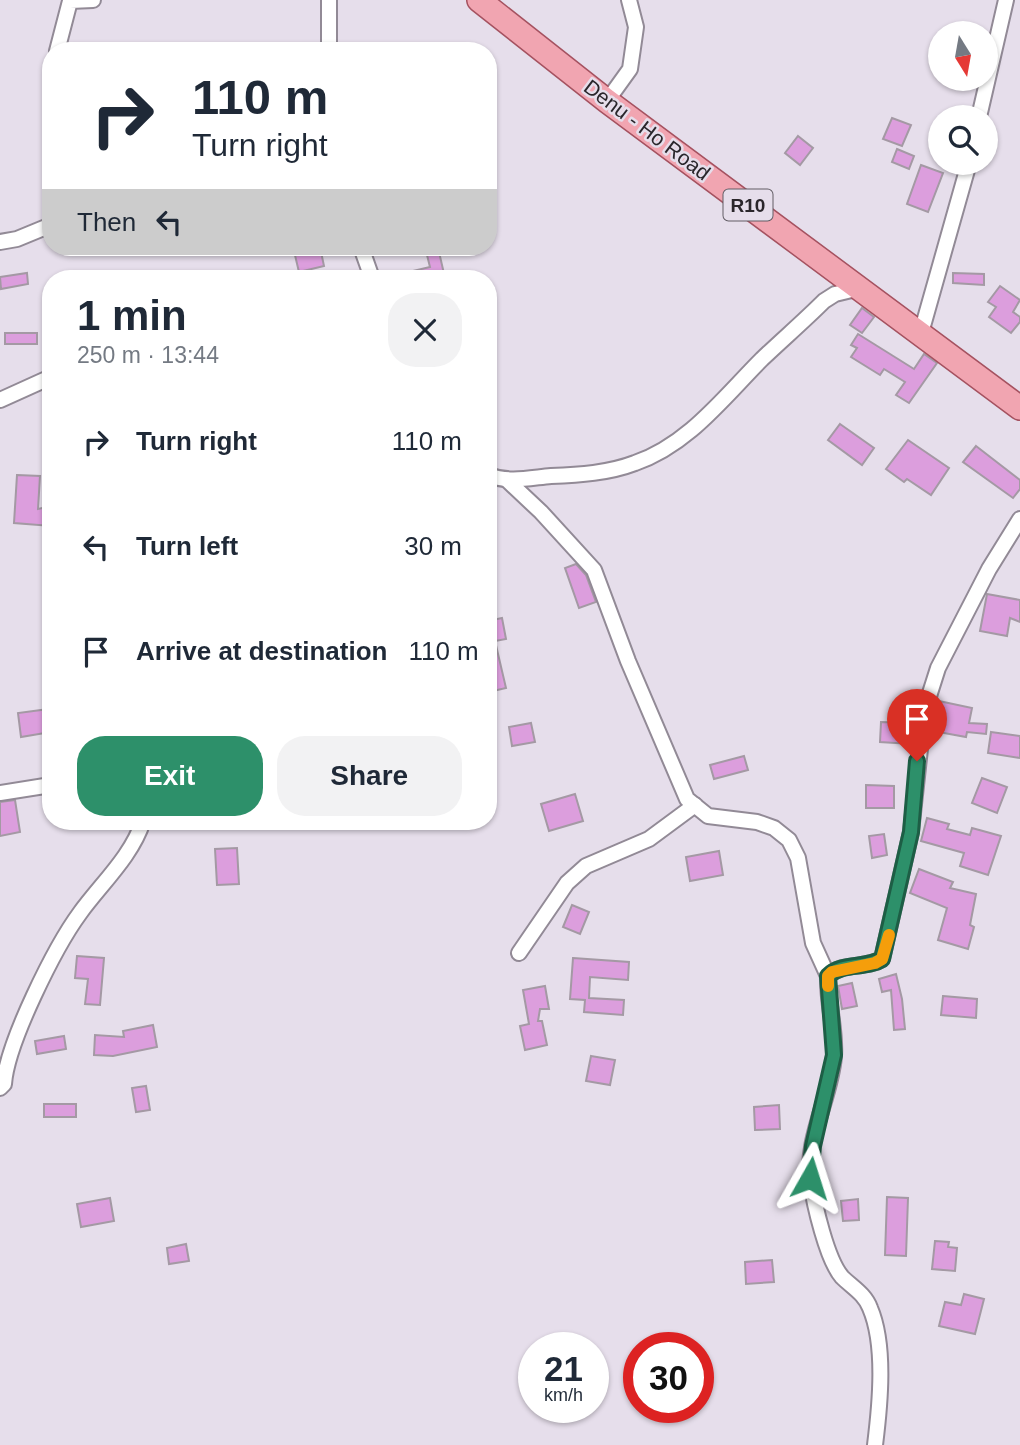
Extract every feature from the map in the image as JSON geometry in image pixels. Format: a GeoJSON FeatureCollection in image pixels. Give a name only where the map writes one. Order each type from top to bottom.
{"type":"FeatureCollection","features":[{"type":"Feature","properties":{"kind":"main road","name":"Denu - Ho Road"},"geometry":{"type":"LineString","coordinates":[[479,0],[607,101],[1020,408]]}},
{"type":"Feature","properties":{"kind":"street"},"geometry":{"type":"LineString","coordinates":[[59,42],[69,1],[93,0]]}},
{"type":"Feature","properties":{"kind":"street"},"geometry":{"type":"LineString","coordinates":[[329,0],[329,42]]}},
{"type":"Feature","properties":{"kind":"street"},"geometry":{"type":"LineString","coordinates":[[607,101],[630,69],[636,27],[629,0]]}},
{"type":"Feature","properties":{"kind":"street"},"geometry":{"type":"LineString","coordinates":[[982,105],[1006,0]]}},
{"type":"Feature","properties":{"kind":"street"},"geometry":{"type":"LineString","coordinates":[[921,333],[966,175]]}},
{"type":"Feature","properties":{"kind":"street"},"geometry":{"type":"LineString","coordinates":[[0,242],[17,239],[42,229]]}},
{"type":"Feature","properties":{"kind":"street"},"geometry":{"type":"LineString","coordinates":[[497,477],[507,480],[578,475],[634,464],[652,456],[717,408],[762,359],[824,300],[835,294],[860,288]]}},
{"type":"Feature","properties":{"kind":"street"},"geometry":{"type":"LineString","coordinates":[[0,400],[42,380]]}},
{"type":"Feature","properties":{"kind":"street"},"geometry":{"type":"LineString","coordinates":[[507,480],[541,512],[594,570],[628,661],[687,799],[701,812],[714,818],[744,820],[774,828],[789,839],[798,858],[813,943],[828,976],[834,1055],[813,1146],[810,1178],[817,1214],[835,1267],[841,1276],[861,1293],[875,1319],[879,1408],[875,1445]]}},
{"type":"Feature","properties":{"kind":"street"},"geometry":{"type":"LineString","coordinates":[[828,976],[840,969],[875,963],[882,959],[911,832],[924,712],[938,668],[989,569],[1020,519]]}},
{"type":"Feature","properties":{"kind":"street"},"geometry":{"type":"LineString","coordinates":[[0,793],[42,786]]}},
{"type":"Feature","properties":{"kind":"street"},"geometry":{"type":"LineString","coordinates":[[519,953],[567,883],[586,866],[649,839],[695,805]]}},
{"type":"Feature","properties":{"kind":"street"},"geometry":{"type":"LineString","coordinates":[[0,1088],[4,1084],[12,1051],[28,1011],[54,957],[78,916],[129,850],[139,830]]}},
{"type":"Feature","properties":{"kind":"building"},"geometry":{"type":"Polygon","coordinates":[[[892,118],[911,125],[902,146],[883,139],[892,118]]]}},
{"type":"Feature","properties":{"kind":"building"},"geometry":{"type":"Polygon","coordinates":[[[798,136],[813,148],[800,165],[785,153],[798,136]]]}},
{"type":"Feature","properties":{"kind":"building"},"geometry":{"type":"Polygon","coordinates":[[[897,149],[914,156],[909,169],[892,162],[897,149]]]}},
{"type":"Feature","properties":{"kind":"building"},"geometry":{"type":"Polygon","coordinates":[[[921,165],[928,168],[928,175],[942,175],[928,212],[907,204],[921,165]]]}},
{"type":"Feature","properties":{"kind":"building"},"geometry":{"type":"Polygon","coordinates":[[[295,256],[322,256],[324,266],[299,270],[295,256]]]}},
{"type":"Feature","properties":{"kind":"building"},"geometry":{"type":"Polygon","coordinates":[[[427,256],[440,256],[443,270],[417,270],[430,267],[427,256]]]}},
{"type":"Feature","properties":{"kind":"building"},"geometry":{"type":"Polygon","coordinates":[[[27,273],[28,284],[1,289],[0,277],[27,273]]]}},
{"type":"Feature","properties":{"kind":"building"},"geometry":{"type":"Polygon","coordinates":[[[953,273],[984,274],[984,285],[953,283],[953,273]]]}},
{"type":"Feature","properties":{"kind":"building"},"geometry":{"type":"Polygon","coordinates":[[[1000,286],[1020,300],[1013,312],[1020,317],[1020,322],[1011,333],[989,317],[996,307],[988,302],[1000,286]]]}},
{"type":"Feature","properties":{"kind":"building"},"geometry":{"type":"Polygon","coordinates":[[[862,308],[874,317],[862,333],[850,325],[862,308]]]}},
{"type":"Feature","properties":{"kind":"building"},"geometry":{"type":"Polygon","coordinates":[[[5,333],[37,333],[37,344],[5,344],[5,333]]]}},
{"type":"Feature","properties":{"kind":"building"},"geometry":{"type":"Polygon","coordinates":[[[858,334],[914,369],[924,354],[937,363],[909,403],[896,395],[905,382],[884,369],[880,375],[851,357],[857,348],[851,345],[858,334]]]}},
{"type":"Feature","properties":{"kind":"building"},"geometry":{"type":"Polygon","coordinates":[[[840,424],[874,448],[862,465],[828,440],[840,424]]]}},
{"type":"Feature","properties":{"kind":"building"},"geometry":{"type":"Polygon","coordinates":[[[908,440],[949,468],[931,495],[907,479],[904,482],[886,469],[908,440]]]}},
{"type":"Feature","properties":{"kind":"building"},"geometry":{"type":"Polygon","coordinates":[[[976,446],[1020,480],[1020,489],[1013,498],[963,462],[976,446]]]}},
{"type":"Feature","properties":{"kind":"building"},"geometry":{"type":"Polygon","coordinates":[[[17,475],[40,476],[38,509],[42,508],[42,525],[14,523],[17,475]]]}},
{"type":"Feature","properties":{"kind":"building"},"geometry":{"type":"Polygon","coordinates":[[[576,564],[586,575],[596,602],[579,608],[565,568],[576,564]]]}},
{"type":"Feature","properties":{"kind":"building"},"geometry":{"type":"Polygon","coordinates":[[[987,594],[1020,600],[1020,622],[1010,618],[1007,636],[980,631],[987,594]]]}},
{"type":"Feature","properties":{"kind":"building"},"geometry":{"type":"Polygon","coordinates":[[[502,618],[506,639],[497,641],[497,619],[502,618]]]}},
{"type":"Feature","properties":{"kind":"building"},"geometry":{"type":"Polygon","coordinates":[[[497,650],[506,688],[497,690],[497,650]]]}},
{"type":"Feature","properties":{"kind":"building"},"geometry":{"type":"Polygon","coordinates":[[[939,701],[972,708],[969,723],[987,724],[986,734],[967,732],[966,737],[933,731],[939,701]]]}},
{"type":"Feature","properties":{"kind":"building"},"geometry":{"type":"Polygon","coordinates":[[[42,710],[42,734],[21,737],[18,713],[42,710]]]}},
{"type":"Feature","properties":{"kind":"building"},"geometry":{"type":"Polygon","coordinates":[[[881,722],[912,723],[911,744],[880,742],[881,722]]]}},
{"type":"Feature","properties":{"kind":"building"},"geometry":{"type":"Polygon","coordinates":[[[531,723],[535,742],[512,746],[509,727],[531,723]]]}},
{"type":"Feature","properties":{"kind":"building"},"geometry":{"type":"Polygon","coordinates":[[[991,732],[1020,736],[1020,758],[988,753],[991,732]]]}},
{"type":"Feature","properties":{"kind":"building"},"geometry":{"type":"Polygon","coordinates":[[[744,756],[748,770],[714,779],[710,765],[744,756]]]}},
{"type":"Feature","properties":{"kind":"building"},"geometry":{"type":"Polygon","coordinates":[[[982,778],[1007,787],[997,813],[972,803],[982,778]]]}},
{"type":"Feature","properties":{"kind":"building"},"geometry":{"type":"Polygon","coordinates":[[[866,785],[894,786],[894,808],[866,808],[866,785]]]}},
{"type":"Feature","properties":{"kind":"building"},"geometry":{"type":"Polygon","coordinates":[[[575,794],[583,821],[549,831],[541,804],[575,794]]]}},
{"type":"Feature","properties":{"kind":"building"},"geometry":{"type":"Polygon","coordinates":[[[15,800],[20,832],[0,836],[0,802],[15,800]]]}},
{"type":"Feature","properties":{"kind":"building"},"geometry":{"type":"Polygon","coordinates":[[[927,818],[949,824],[947,829],[970,835],[972,828],[1001,836],[988,875],[960,866],[964,853],[921,841],[927,818]]]}},
{"type":"Feature","properties":{"kind":"building"},"geometry":{"type":"Polygon","coordinates":[[[884,834],[887,855],[872,858],[869,836],[884,834]]]}},
{"type":"Feature","properties":{"kind":"building"},"geometry":{"type":"Polygon","coordinates":[[[237,848],[239,884],[217,885],[215,849],[237,848]]]}},
{"type":"Feature","properties":{"kind":"building"},"geometry":{"type":"Polygon","coordinates":[[[719,851],[723,875],[690,881],[686,857],[719,851]]]}},
{"type":"Feature","properties":{"kind":"building"},"geometry":{"type":"Polygon","coordinates":[[[919,869],[953,882],[950,888],[976,894],[970,925],[974,927],[968,949],[938,940],[947,908],[910,893],[919,869]]]}},
{"type":"Feature","properties":{"kind":"building"},"geometry":{"type":"Polygon","coordinates":[[[572,905],[589,912],[580,934],[563,927],[572,905]]]}},
{"type":"Feature","properties":{"kind":"building"},"geometry":{"type":"Polygon","coordinates":[[[77,956],[104,958],[100,1005],[85,1004],[88,979],[75,978],[77,956]]]}},
{"type":"Feature","properties":{"kind":"building"},"geometry":{"type":"Polygon","coordinates":[[[573,958],[629,962],[628,980],[590,977],[589,998],[624,1000],[623,1015],[584,1012],[585,1000],[570,999],[573,958]]]}},
{"type":"Feature","properties":{"kind":"building"},"geometry":{"type":"Polygon","coordinates":[[[896,974],[905,1029],[894,1030],[891,990],[882,992],[879,979],[896,974]]]}},
{"type":"Feature","properties":{"kind":"building"},"geometry":{"type":"Polygon","coordinates":[[[852,983],[857,1006],[842,1009],[838,986],[852,983]]]}},
{"type":"Feature","properties":{"kind":"building"},"geometry":{"type":"Polygon","coordinates":[[[545,986],[549,1009],[540,1009],[538,1021],[542,1021],[547,1045],[525,1050],[520,1026],[529,1024],[523,990],[545,986]]]}},
{"type":"Feature","properties":{"kind":"building"},"geometry":{"type":"Polygon","coordinates":[[[943,996],[977,999],[976,1018],[941,1015],[943,996]]]}},
{"type":"Feature","properties":{"kind":"building"},"geometry":{"type":"Polygon","coordinates":[[[153,1025],[157,1047],[113,1056],[94,1055],[95,1035],[124,1037],[123,1031],[153,1025]]]}},
{"type":"Feature","properties":{"kind":"building"},"geometry":{"type":"Polygon","coordinates":[[[64,1036],[66,1049],[37,1054],[35,1041],[64,1036]]]}},
{"type":"Feature","properties":{"kind":"building"},"geometry":{"type":"Polygon","coordinates":[[[591,1056],[615,1060],[610,1085],[586,1081],[591,1056]]]}},
{"type":"Feature","properties":{"kind":"building"},"geometry":{"type":"Polygon","coordinates":[[[146,1086],[150,1110],[136,1112],[132,1088],[146,1086]]]}},
{"type":"Feature","properties":{"kind":"building"},"geometry":{"type":"Polygon","coordinates":[[[44,1104],[76,1104],[76,1117],[44,1117],[44,1104]]]}},
{"type":"Feature","properties":{"kind":"building"},"geometry":{"type":"Polygon","coordinates":[[[779,1105],[780,1129],[755,1130],[754,1107],[779,1105]]]}},
{"type":"Feature","properties":{"kind":"building"},"geometry":{"type":"Polygon","coordinates":[[[887,1197],[908,1198],[906,1256],[885,1255],[887,1197]]]}},
{"type":"Feature","properties":{"kind":"building"},"geometry":{"type":"Polygon","coordinates":[[[110,1198],[114,1221],[81,1227],[77,1204],[110,1198]]]}},
{"type":"Feature","properties":{"kind":"building"},"geometry":{"type":"Polygon","coordinates":[[[858,1199],[859,1220],[843,1221],[841,1201],[858,1199]]]}},
{"type":"Feature","properties":{"kind":"building"},"geometry":{"type":"Polygon","coordinates":[[[935,1241],[949,1242],[948,1247],[957,1248],[955,1271],[932,1269],[935,1241]]]}},
{"type":"Feature","properties":{"kind":"building"},"geometry":{"type":"Polygon","coordinates":[[[186,1244],[189,1261],[169,1264],[167,1248],[186,1244]]]}},
{"type":"Feature","properties":{"kind":"building"},"geometry":{"type":"Polygon","coordinates":[[[772,1260],[774,1282],[746,1284],[745,1262],[772,1260]]]}},
{"type":"Feature","properties":{"kind":"building"},"geometry":{"type":"Polygon","coordinates":[[[964,1294],[984,1299],[975,1334],[939,1326],[945,1302],[961,1305],[964,1294]]]}},
{"type":"Feature","properties":{"kind":"slow traffic"},"geometry":{"type":"LineString","coordinates":[[828,986],[828,976],[832,972],[875,963],[882,959],[889,935]]}},
{"type":"Feature","properties":{"kind":"route"},"geometry":{"type":"LineString","coordinates":[[810,1178],[813,1146],[834,1055],[828,976],[840,969],[875,963],[882,959],[911,832],[917,761]]}}]}
